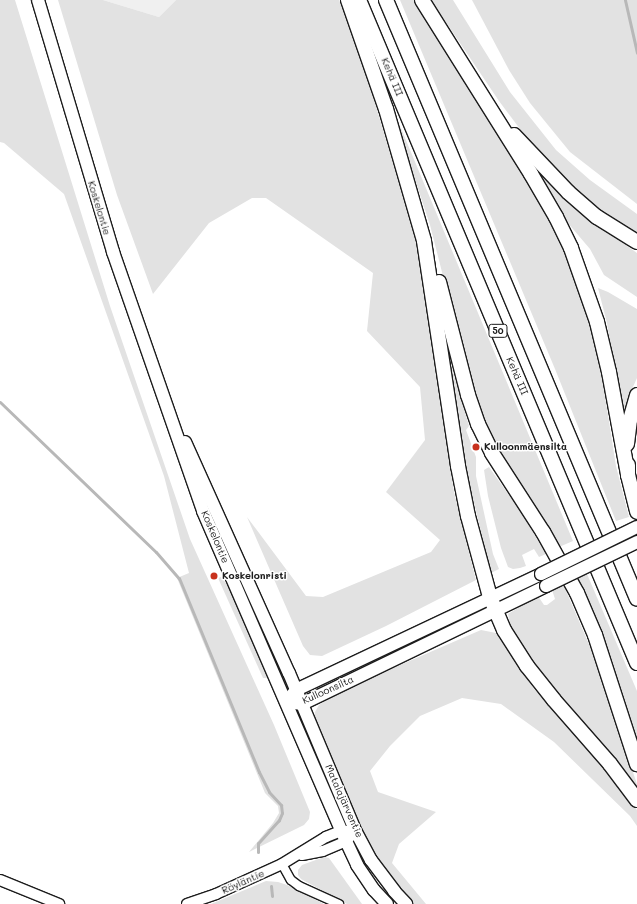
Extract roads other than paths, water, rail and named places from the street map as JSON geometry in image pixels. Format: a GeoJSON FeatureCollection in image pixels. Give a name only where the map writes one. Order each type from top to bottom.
{"type":"FeatureCollection","features":[{"type":"Feature","properties":{"kind":"highway"},"geometry":{"type":"LineString","coordinates":[[348,0],[386,109],[424,241],[439,280],[468,395],[478,424],[492,453],[546,538],[577,593],[595,635],[637,764]]}},
{"type":"Feature","properties":{"kind":"highway","name":"Kehä III"},"geometry":{"type":"LineString","coordinates":[[359,0],[637,663]]}},
{"type":"Feature","properties":{"kind":"highway","name":"50"},"geometry":{"type":"LineString","coordinates":[[386,0],[637,599]]}},
{"type":"Feature","properties":{"kind":"highway"},"geometry":{"type":"LineString","coordinates":[[422,0],[491,109],[552,211],[571,248],[597,322],[609,372],[628,475],[637,512]]}},
{"type":"Feature","properties":{"kind":"highway"},"geometry":{"type":"LineString","coordinates":[[491,109],[568,192],[597,217],[637,242]]}},
{"type":"Feature","properties":{"kind":"highway"},"geometry":{"type":"LineString","coordinates":[[424,241],[458,466],[470,523],[490,597],[504,630],[526,666],[549,695],[610,764],[637,800]]}},
{"type":"Feature","properties":{"kind":"highway"},"geometry":{"type":"LineString","coordinates":[[628,475],[627,442],[633,405],[637,395]]}},
{"type":"Feature","properties":{"kind":"main road","name":"Koskelontie"},"geometry":{"type":"LineString","coordinates":[[38,0],[113,252],[170,412],[203,511],[286,702]]}},
{"type":"Feature","properties":{"kind":"main road","name":"Koskelontie"},"geometry":{"type":"LineString","coordinates":[[170,412],[191,453],[296,690]]}},
{"type":"Feature","properties":{"kind":"main road","name":"Kulloonsilta"},"geometry":{"type":"LineString","coordinates":[[286,702],[296,690],[637,528]]}},
{"type":"Feature","properties":{"kind":"main road","name":"Kulloonsilta"},"geometry":{"type":"LineString","coordinates":[[286,702],[302,704],[637,542]]}},
{"type":"Feature","properties":{"kind":"main road","name":"Matalajärventie"},"geometry":{"type":"LineString","coordinates":[[296,690],[356,832],[371,860],[394,892],[406,904]]}},
{"type":"Feature","properties":{"kind":"main road","name":"Matalajärventie"},"geometry":{"type":"LineString","coordinates":[[286,702],[343,836],[357,865],[374,890],[387,904]]}},
{"type":"Feature","properties":{"kind":"street","name":"Röyläntie"},"geometry":{"type":"LineString","coordinates":[[187,904],[216,894],[282,864],[296,857],[322,839],[343,836],[356,832]]}},
{"type":"Feature","properties":{"kind":"street"},"geometry":{"type":"LineString","coordinates":[[282,864],[291,880],[299,886],[340,904]]}},
{"type":"Feature","properties":{"kind":"street"},"geometry":{"type":"LineString","coordinates":[[0,880],[58,904]]}},
{"type":"Feature","properties":{"kind":"waterway"},"geometry":{"type":"LineString","coordinates":[[625,0],[637,53]]}},
{"type":"Feature","properties":{"kind":"waterway"},"geometry":{"type":"LineString","coordinates":[[0,402],[156,552],[179,578],[259,772],[269,792],[281,805],[282,813],[279,820],[258,843],[258,852]]}},
{"type":"Feature","properties":{"kind":"waterway"},"geometry":{"type":"LineString","coordinates":[[271,886],[272,896]]}},
{"type":"Feature","properties":{"kind":"place","name":"Kulloonmäensilta"},"geometry":{"type":"Point","coordinates":[476,447]}},
{"type":"Feature","properties":{"kind":"place","name":"Koskelonristi"},"geometry":{"type":"Point","coordinates":[214,576]}}]}
